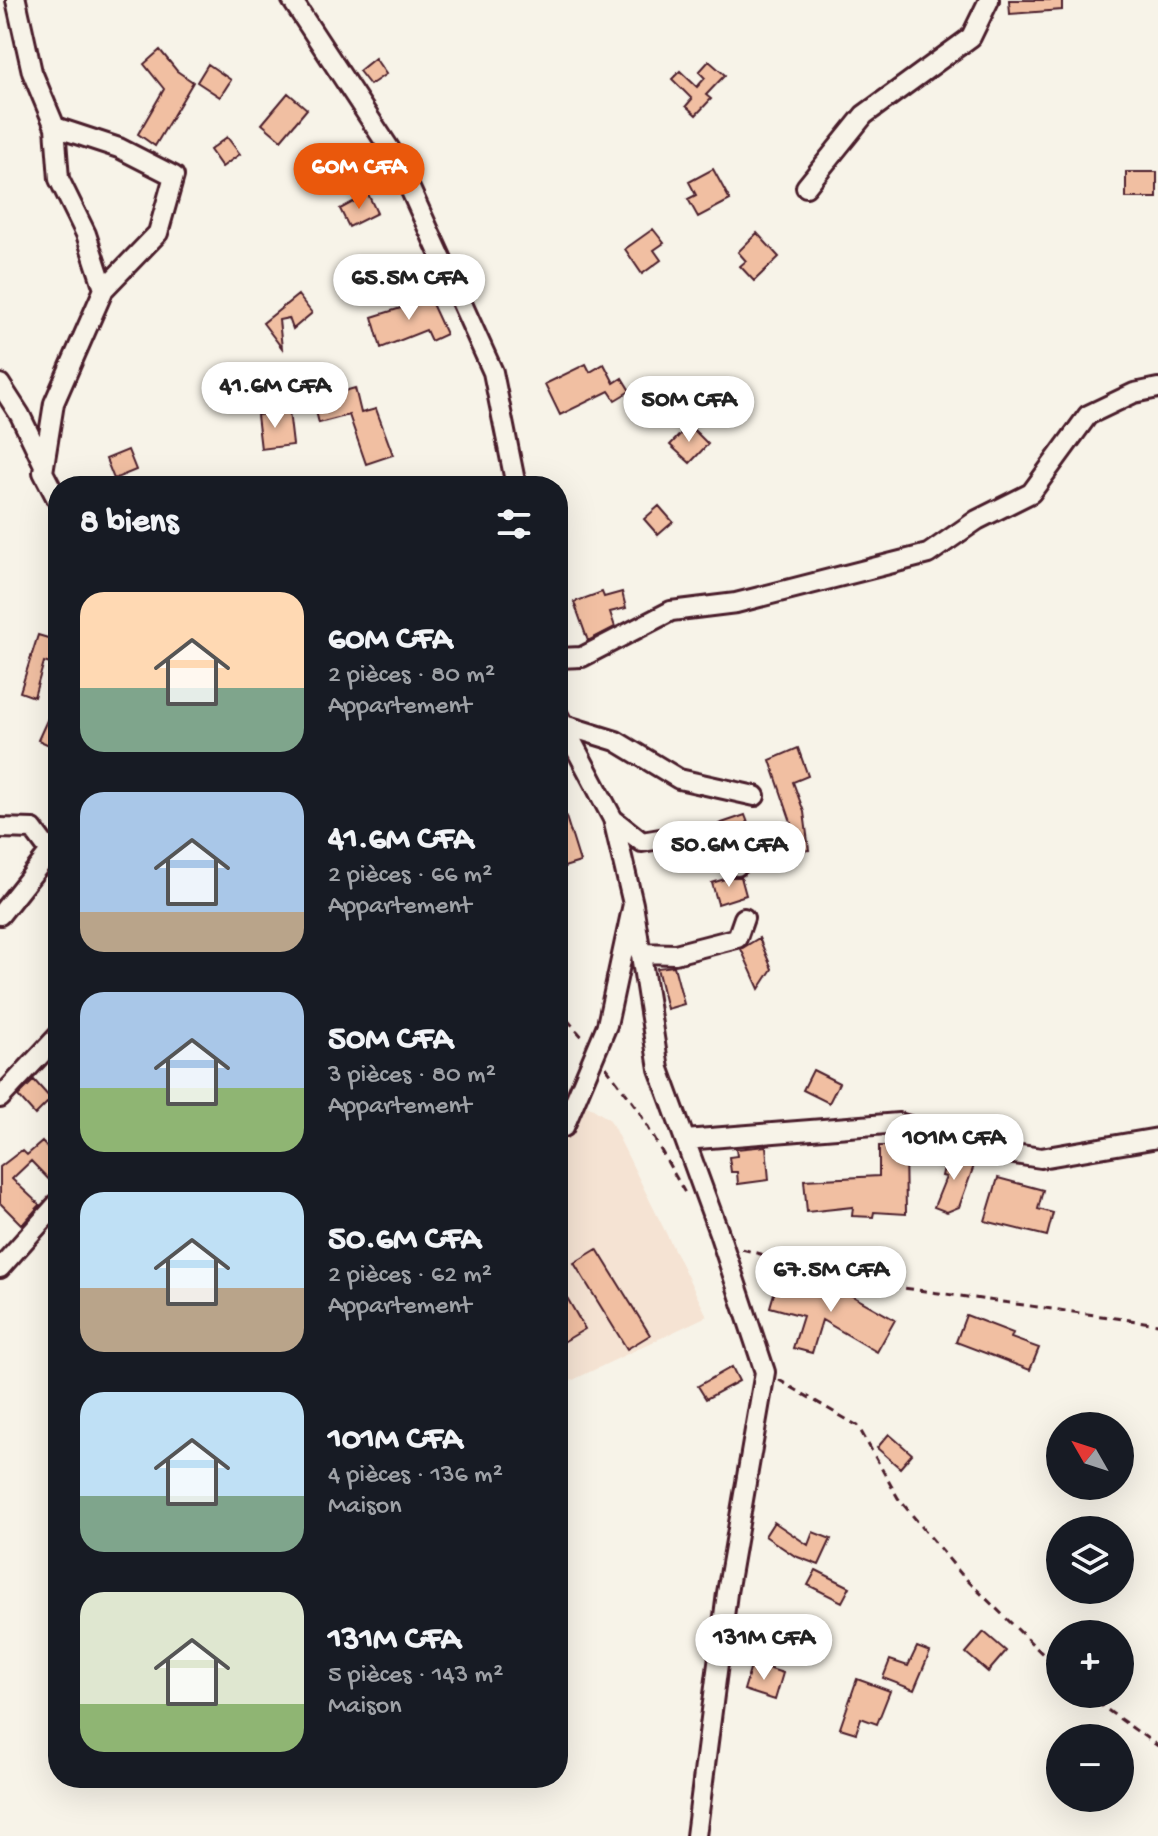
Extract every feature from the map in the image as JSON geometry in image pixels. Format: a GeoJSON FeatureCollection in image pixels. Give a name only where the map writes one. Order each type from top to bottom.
{"type":"FeatureCollection","features":[{"type":"Feature","properties":{"kind":"street"},"geometry":{"type":"LineString","coordinates":[[16,0],[32,72],[55,127],[59,179],[86,234],[104,289]]}},
{"type":"Feature","properties":{"kind":"street"},"geometry":{"type":"LineString","coordinates":[[292,0],[397,160],[493,372],[514,476]]}},
{"type":"Feature","properties":{"kind":"street"},"geometry":{"type":"LineString","coordinates":[[806,187],[864,115],[971,37],[989,0]]}},
{"type":"Feature","properties":{"kind":"street"},"geometry":{"type":"LineString","coordinates":[[48,482],[43,472],[54,403],[104,289],[158,233],[174,176],[119,148],[55,127]]}},
{"type":"Feature","properties":{"kind":"street"},"geometry":{"type":"LineString","coordinates":[[0,384],[20,415],[44,465]]}},
{"type":"Feature","properties":{"kind":"street"},"geometry":{"type":"LineString","coordinates":[[568,658],[582,657],[671,611],[736,603],[928,554],[977,520],[1031,493],[1088,415],[1134,393],[1158,388]]}},
{"type":"Feature","properties":{"kind":"street"},"geometry":{"type":"LineString","coordinates":[[568,723],[616,741],[679,779],[755,796]]}},
{"type":"Feature","properties":{"kind":"street"},"geometry":{"type":"LineString","coordinates":[[568,736],[613,819],[633,904],[659,1069],[723,1244],[765,1372],[727,1593],[696,1836]]}},
{"type":"Feature","properties":{"kind":"street"},"geometry":{"type":"LineString","coordinates":[[613,819],[642,842],[666,838],[737,866]]}},
{"type":"Feature","properties":{"kind":"street"},"geometry":{"type":"LineString","coordinates":[[0,828],[33,829],[48,849]]}},
{"type":"Feature","properties":{"kind":"street"},"geometry":{"type":"LineString","coordinates":[[0,915],[48,855]]}},
{"type":"Feature","properties":{"kind":"street"},"geometry":{"type":"LineString","coordinates":[[568,1117],[607,1025],[633,904]]}},
{"type":"Feature","properties":{"kind":"street"},"geometry":{"type":"LineString","coordinates":[[640,953],[675,954],[737,938],[744,918]]}},
{"type":"Feature","properties":{"kind":"street"},"geometry":{"type":"LineString","coordinates":[[0,1098],[48,1047]]}},
{"type":"Feature","properties":{"kind":"street"},"geometry":{"type":"LineString","coordinates":[[685,1140],[899,1123],[980,1149],[1041,1158],[1158,1138]]}},
{"type":"Feature","properties":{"kind":"street"},"geometry":{"type":"LineString","coordinates":[[0,1268],[48,1214]]}},
{"type":"Feature","properties":{"kind":"path"},"geometry":{"type":"LineString","coordinates":[[568,1021],[637,1108],[692,1203]]}},
{"type":"Feature","properties":{"kind":"path"},"geometry":{"type":"LineString","coordinates":[[723,1244],[861,1282],[1158,1324]]}},
{"type":"Feature","properties":{"kind":"path"},"geometry":{"type":"LineString","coordinates":[[765,1372],[858,1426],[898,1498],[953,1564],[1046,1657]]}},
{"type":"Feature","properties":{"kind":"path"},"geometry":{"type":"LineString","coordinates":[[1105,1708],[1158,1746]]}},
{"type":"Feature","properties":{"kind":"shaded area"},"geometry":{"type":"Polygon","coordinates":[[[568,1093],[610,1120],[707,1316],[568,1382],[568,1093]]]}},
{"type":"Feature","properties":{"kind":"building"},"geometry":{"type":"Polygon","coordinates":[[[1009,0],[1062,0],[1062,10],[1010,14],[1009,0]]]}},
{"type":"Feature","properties":{"kind":"building"},"geometry":{"type":"Polygon","coordinates":[[[160,50],[177,71],[193,82],[155,146],[138,134],[164,89],[144,64],[160,50]]]}},
{"type":"Feature","properties":{"kind":"building"},"geometry":{"type":"Polygon","coordinates":[[[375,58],[386,74],[370,85],[359,71],[375,58]]]}},
{"type":"Feature","properties":{"kind":"building"},"geometry":{"type":"Polygon","coordinates":[[[709,61],[725,75],[706,95],[711,99],[696,115],[686,106],[692,99],[672,79],[680,71],[697,87],[705,78],[699,72],[709,61]]]}},
{"type":"Feature","properties":{"kind":"building"},"geometry":{"type":"Polygon","coordinates":[[[208,64],[231,80],[220,97],[197,82],[208,64]]]}},
{"type":"Feature","properties":{"kind":"building"},"geometry":{"type":"Polygon","coordinates":[[[288,93],[307,109],[281,140],[262,124],[288,93]]]}},
{"type":"Feature","properties":{"kind":"building"},"geometry":{"type":"Polygon","coordinates":[[[227,137],[240,154],[222,167],[210,150],[227,137]]]}},
{"type":"Feature","properties":{"kind":"building"},"geometry":{"type":"Polygon","coordinates":[[[713,169],[730,200],[698,217],[688,199],[696,195],[689,182],[713,169]]]}},
{"type":"Feature","properties":{"kind":"building"},"geometry":{"type":"Polygon","coordinates":[[[1126,172],[1157,172],[1157,198],[1126,198],[1126,172]]]}},
{"type":"Feature","properties":{"kind":"building"},"geometry":{"type":"Polygon","coordinates":[[[368,194],[377,213],[349,227],[340,209],[368,194]]]}},
{"type":"Feature","properties":{"kind":"building"},"geometry":{"type":"Polygon","coordinates":[[[653,229],[664,243],[654,250],[661,260],[642,274],[625,249],[653,229]]]}},
{"type":"Feature","properties":{"kind":"building"},"geometry":{"type":"Polygon","coordinates":[[[757,233],[779,257],[754,281],[740,266],[746,261],[738,252],[757,233]]]}},
{"type":"Feature","properties":{"kind":"building"},"geometry":{"type":"Polygon","coordinates":[[[427,293],[446,334],[431,341],[426,330],[381,348],[372,317],[414,304],[412,300],[427,293]]]}},
{"type":"Feature","properties":{"kind":"building"},"geometry":{"type":"Polygon","coordinates":[[[298,295],[312,313],[293,329],[289,318],[279,320],[282,348],[263,323],[298,295]]]}},
{"type":"Feature","properties":{"kind":"building"},"geometry":{"type":"Polygon","coordinates":[[[586,364],[590,372],[604,364],[614,383],[622,378],[630,391],[615,400],[609,391],[560,415],[545,384],[586,364]]]}},
{"type":"Feature","properties":{"kind":"building"},"geometry":{"type":"Polygon","coordinates":[[[355,388],[361,413],[376,409],[393,455],[366,464],[349,415],[319,423],[313,400],[355,388]]]}},
{"type":"Feature","properties":{"kind":"building"},"geometry":{"type":"Polygon","coordinates":[[[289,411],[293,445],[261,449],[257,415],[289,411]]]}},
{"type":"Feature","properties":{"kind":"building"},"geometry":{"type":"Polygon","coordinates":[[[689,425],[708,444],[690,463],[670,445],[689,425]]]}},
{"type":"Feature","properties":{"kind":"building"},"geometry":{"type":"Polygon","coordinates":[[[128,450],[136,470],[113,476],[106,459],[128,450]]]}},
{"type":"Feature","properties":{"kind":"building"},"geometry":{"type":"Polygon","coordinates":[[[659,506],[673,522],[658,535],[644,519],[659,506]]]}},
{"type":"Feature","properties":{"kind":"building"},"geometry":{"type":"Polygon","coordinates":[[[602,592],[604,597],[622,592],[626,608],[610,612],[615,627],[588,641],[574,602],[602,592]]]}},
{"type":"Feature","properties":{"kind":"building"},"geometry":{"type":"Polygon","coordinates":[[[38,635],[48,638],[48,663],[44,662],[34,697],[20,692],[38,635]]]}},
{"type":"Feature","properties":{"kind":"building"},"geometry":{"type":"Polygon","coordinates":[[[48,718],[48,744],[38,740],[48,718]]]}},
{"type":"Feature","properties":{"kind":"building"},"geometry":{"type":"Polygon","coordinates":[[[798,748],[808,776],[793,782],[804,812],[809,850],[785,852],[781,827],[792,825],[770,760],[798,748]]]}},
{"type":"Feature","properties":{"kind":"building"},"geometry":{"type":"Polygon","coordinates":[[[745,815],[763,863],[749,868],[746,858],[726,849],[719,824],[745,815]]]}},
{"type":"Feature","properties":{"kind":"building"},"geometry":{"type":"Polygon","coordinates":[[[568,823],[580,862],[568,866],[568,823]]]}},
{"type":"Feature","properties":{"kind":"building"},"geometry":{"type":"Polygon","coordinates":[[[741,877],[746,895],[718,904],[712,883],[741,877]]]}},
{"type":"Feature","properties":{"kind":"building"},"geometry":{"type":"Polygon","coordinates":[[[759,938],[772,969],[759,989],[741,949],[759,938]]]}},
{"type":"Feature","properties":{"kind":"building"},"geometry":{"type":"Polygon","coordinates":[[[674,966],[684,1004],[667,1009],[657,968],[674,966]]]}},
{"type":"Feature","properties":{"kind":"building"},"geometry":{"type":"Polygon","coordinates":[[[813,1070],[839,1083],[829,1103],[803,1090],[813,1070]]]}},
{"type":"Feature","properties":{"kind":"building"},"geometry":{"type":"Polygon","coordinates":[[[34,1080],[48,1096],[48,1102],[35,1115],[18,1096],[34,1080]]]}},
{"type":"Feature","properties":{"kind":"building"},"geometry":{"type":"Polygon","coordinates":[[[42,1142],[48,1148],[48,1179],[31,1161],[12,1179],[40,1205],[22,1225],[0,1203],[0,1167],[22,1150],[27,1155],[42,1142]]]}},
{"type":"Feature","properties":{"kind":"building"},"geometry":{"type":"Polygon","coordinates":[[[766,1146],[769,1180],[738,1184],[737,1172],[731,1172],[729,1157],[737,1156],[736,1149],[766,1146]]]}},
{"type":"Feature","properties":{"kind":"building"},"geometry":{"type":"Polygon","coordinates":[[[879,1146],[905,1146],[906,1214],[874,1212],[873,1217],[852,1216],[853,1207],[807,1212],[804,1180],[879,1176],[879,1146]]]}},
{"type":"Feature","properties":{"kind":"building"},"geometry":{"type":"Polygon","coordinates":[[[947,1154],[976,1160],[959,1207],[947,1212],[934,1207],[946,1177],[942,1176],[947,1154]]]}},
{"type":"Feature","properties":{"kind":"building"},"geometry":{"type":"Polygon","coordinates":[[[998,1178],[1043,1190],[1038,1209],[1053,1213],[1047,1236],[985,1221],[998,1178]]]}},
{"type":"Feature","properties":{"kind":"building"},"geometry":{"type":"Polygon","coordinates":[[[597,1249],[650,1335],[627,1349],[574,1263],[597,1249]]]}},
{"type":"Feature","properties":{"kind":"building"},"geometry":{"type":"Polygon","coordinates":[[[793,1270],[806,1273],[802,1291],[825,1297],[828,1292],[834,1295],[837,1284],[851,1288],[849,1294],[895,1320],[877,1352],[822,1320],[812,1353],[793,1348],[803,1316],[770,1307],[777,1283],[789,1287],[793,1270]]]}},
{"type":"Feature","properties":{"kind":"building"},"geometry":{"type":"Polygon","coordinates":[[[568,1299],[585,1329],[568,1339],[568,1299]]]}},
{"type":"Feature","properties":{"kind":"building"},"geometry":{"type":"Polygon","coordinates":[[[966,1315],[1013,1333],[1011,1338],[1039,1348],[1030,1370],[956,1342],[966,1315]]]}},
{"type":"Feature","properties":{"kind":"building"},"geometry":{"type":"Polygon","coordinates":[[[732,1367],[739,1381],[706,1399],[698,1386],[732,1367]]]}},
{"type":"Feature","properties":{"kind":"building"},"geometry":{"type":"Polygon","coordinates":[[[889,1434],[912,1454],[900,1468],[877,1448],[889,1434]]]}},
{"type":"Feature","properties":{"kind":"building"},"geometry":{"type":"Polygon","coordinates":[[[774,1522],[808,1545],[813,1532],[831,1539],[819,1565],[795,1556],[765,1536],[774,1522]]]}},
{"type":"Feature","properties":{"kind":"building"},"geometry":{"type":"Polygon","coordinates":[[[816,1570],[850,1587],[842,1602],[808,1585],[816,1570]]]}},
{"type":"Feature","properties":{"kind":"building"},"geometry":{"type":"Polygon","coordinates":[[[984,1632],[1006,1651],[988,1672],[966,1653],[984,1632]]]}},
{"type":"Feature","properties":{"kind":"building"},"geometry":{"type":"Polygon","coordinates":[[[917,1647],[930,1652],[914,1690],[883,1678],[890,1660],[908,1666],[917,1647]]]}},
{"type":"Feature","properties":{"kind":"building"},"geometry":{"type":"Polygon","coordinates":[[[752,1663],[783,1673],[775,1700],[744,1690],[752,1663]]]}},
{"type":"Feature","properties":{"kind":"building"},"geometry":{"type":"Polygon","coordinates":[[[857,1679],[890,1691],[877,1724],[861,1718],[856,1733],[840,1728],[857,1679]]]}}]}
